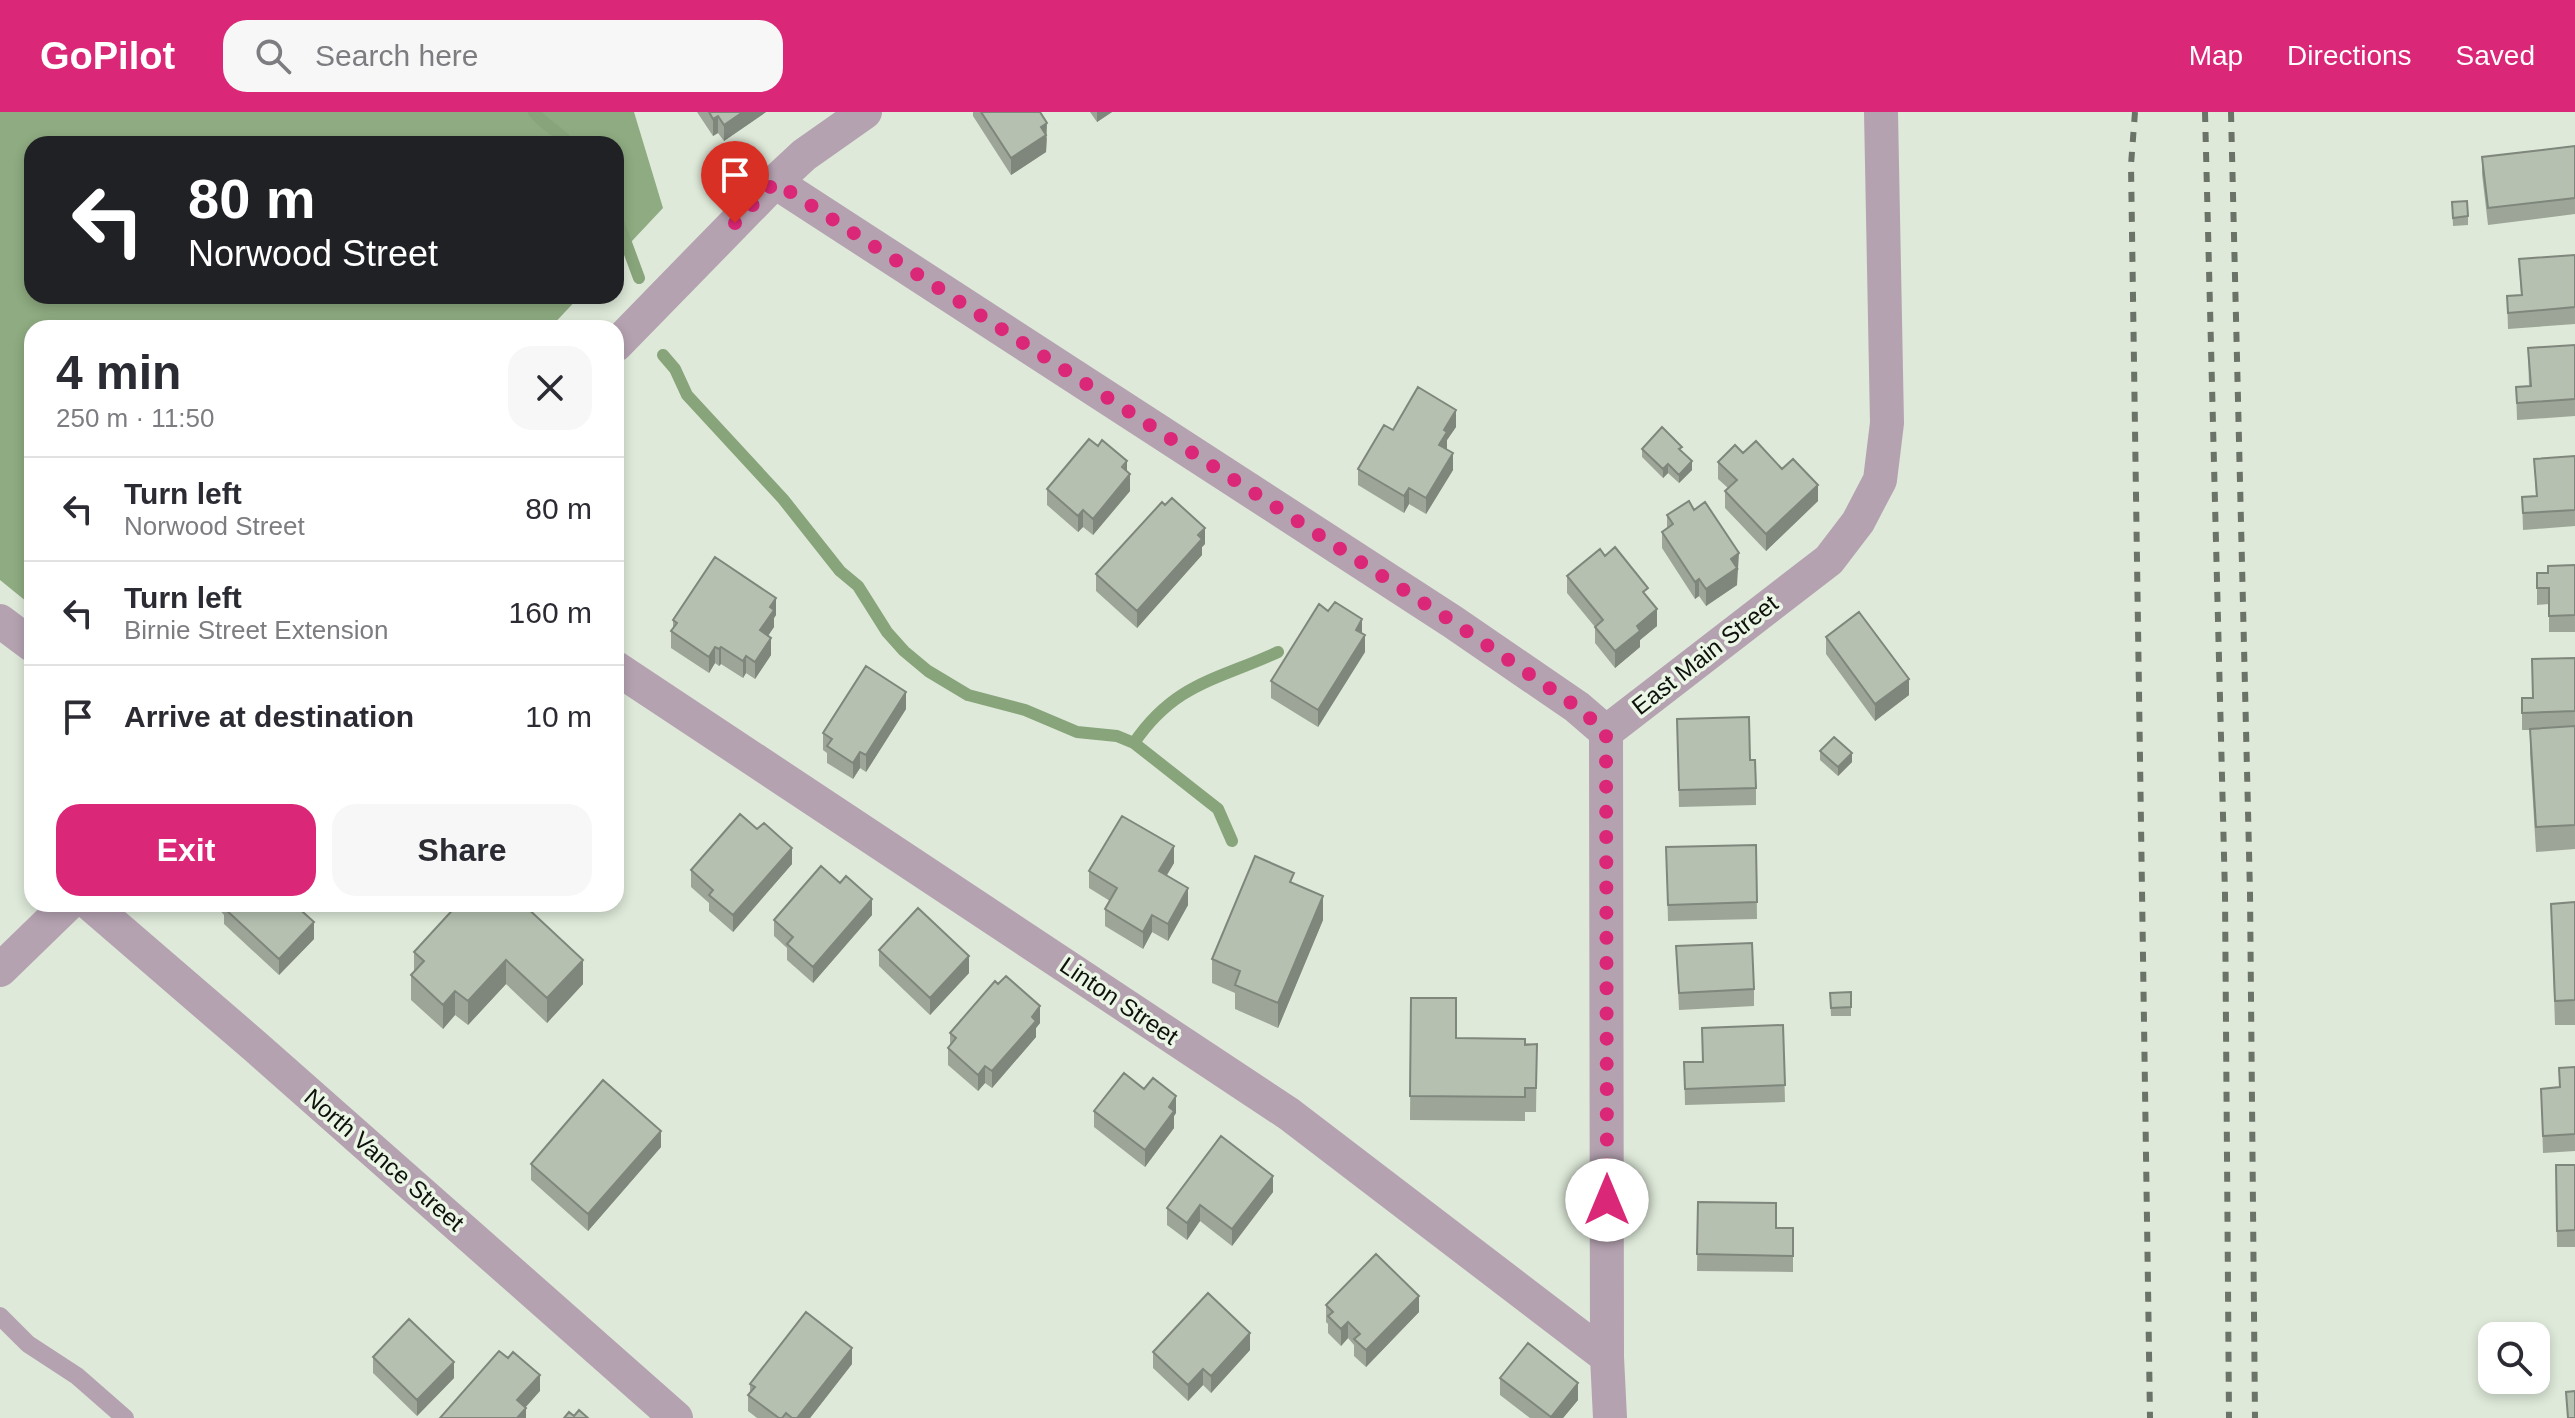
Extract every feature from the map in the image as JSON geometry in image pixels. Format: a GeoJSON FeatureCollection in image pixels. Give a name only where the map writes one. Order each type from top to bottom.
{"type":"FeatureCollection","features":[{"type":"Feature","properties":{"kind":"street"},"geometry":{"type":"LineString","coordinates":[[624,337],[775,182],[804,155],[865,112]]}},
{"type":"Feature","properties":{"kind":"street","name":"East Main Street"},"geometry":{"type":"LineString","coordinates":[[1606,732],[1829,560],[1858,522],[1880,480],[1887,423],[1881,112]]}},
{"type":"Feature","properties":{"kind":"street"},"geometry":{"type":"LineString","coordinates":[[775,182],[1453,622],[1577,707],[1606,732],[1607,1357],[1610,1418]]}},
{"type":"Feature","properties":{"kind":"street"},"geometry":{"type":"LineString","coordinates":[[0,621],[24,639]]}},
{"type":"Feature","properties":{"kind":"street","name":"Linton Street"},"geometry":{"type":"LineString","coordinates":[[624,673],[1289,1114],[1607,1357]]}},
{"type":"Feature","properties":{"kind":"street"},"geometry":{"type":"LineString","coordinates":[[0,970],[60,912]]}},
{"type":"Feature","properties":{"kind":"street","name":"North Vance Street"},"geometry":{"type":"LineString","coordinates":[[99,912],[676,1418]]}},
{"type":"Feature","properties":{"kind":"lane"},"geometry":{"type":"LineString","coordinates":[[0,1316],[28,1344],[77,1376],[125,1418]]}},
{"type":"Feature","properties":{"kind":"green space"},"geometry":{"type":"Polygon","coordinates":[[[0,112],[634,112],[663,208],[624,249],[624,136],[24,136],[24,304],[572,304],[558,320],[24,320],[24,600],[0,580],[0,112]]]}},
{"type":"Feature","properties":{"kind":"building"},"geometry":{"type":"Polygon","coordinates":[[[709,112],[743,112],[724,125],[718,116],[713,119],[709,112]]]}},
{"type":"Feature","properties":{"kind":"building"},"geometry":{"type":"Polygon","coordinates":[[[981,112],[1040,112],[1047,123],[1041,127],[1046,135],[1011,158],[981,112]]]}},
{"type":"Feature","properties":{"kind":"building"},"geometry":{"type":"Polygon","coordinates":[[[2575,146],[2575,198],[2488,208],[2482,157],[2575,146]]]}},
{"type":"Feature","properties":{"kind":"building"},"geometry":{"type":"Polygon","coordinates":[[[2467,201],[2468,216],[2453,218],[2452,202],[2467,201]]]}},
{"type":"Feature","properties":{"kind":"building"},"geometry":{"type":"Polygon","coordinates":[[[2575,255],[2575,307],[2508,313],[2507,296],[2522,295],[2519,259],[2575,255]]]}},
{"type":"Feature","properties":{"kind":"building"},"geometry":{"type":"Polygon","coordinates":[[[2575,345],[2575,399],[2517,403],[2516,387],[2531,386],[2528,348],[2575,345]]]}},
{"type":"Feature","properties":{"kind":"building"},"geometry":{"type":"Polygon","coordinates":[[[1418,387],[1456,410],[1439,445],[1453,453],[1426,498],[1409,488],[1404,496],[1358,469],[1384,425],[1393,430],[1418,387]]]}},
{"type":"Feature","properties":{"kind":"building"},"geometry":{"type":"Polygon","coordinates":[[[1662,427],[1692,461],[1679,475],[1668,464],[1663,469],[1642,449],[1662,427]]]}},
{"type":"Feature","properties":{"kind":"building"},"geometry":{"type":"Polygon","coordinates":[[[1089,439],[1098,446],[1102,440],[1127,461],[1122,467],[1130,474],[1093,519],[1083,510],[1078,516],[1047,489],[1089,439]]]}},
{"type":"Feature","properties":{"kind":"building"},"geometry":{"type":"Polygon","coordinates":[[[1756,441],[1782,469],[1793,459],[1818,485],[1766,534],[1725,491],[1737,480],[1718,462],[1735,445],[1743,453],[1756,441]]]}},
{"type":"Feature","properties":{"kind":"building"},"geometry":{"type":"Polygon","coordinates":[[[2575,456],[2575,510],[2523,513],[2522,497],[2537,496],[2534,459],[2575,456]]]}},
{"type":"Feature","properties":{"kind":"building"},"geometry":{"type":"Polygon","coordinates":[[[1172,498],[1205,528],[1198,535],[1202,539],[1137,611],[1096,574],[1162,502],[1165,505],[1172,498]]]}},
{"type":"Feature","properties":{"kind":"building"},"geometry":{"type":"Polygon","coordinates":[[[1689,501],[1694,510],[1705,502],[1739,553],[1731,559],[1737,568],[1706,589],[1699,579],[1695,582],[1662,532],[1673,524],[1667,515],[1689,501]]]}},
{"type":"Feature","properties":{"kind":"building"},"geometry":{"type":"Polygon","coordinates":[[[1615,547],[1648,588],[1643,592],[1657,609],[1637,626],[1640,631],[1615,651],[1595,627],[1603,620],[1567,576],[1600,549],[1605,556],[1615,547]]]}},
{"type":"Feature","properties":{"kind":"building"},"geometry":{"type":"Polygon","coordinates":[[[715,557],[776,598],[770,607],[774,610],[760,630],[771,638],[755,662],[746,656],[743,661],[721,647],[715,647],[709,657],[671,631],[677,623],[673,620],[715,557]]]}},
{"type":"Feature","properties":{"kind":"building"},"geometry":{"type":"Polygon","coordinates":[[[2575,565],[2575,615],[2549,616],[2549,588],[2537,588],[2537,573],[2548,573],[2548,566],[2575,565]]]}},
{"type":"Feature","properties":{"kind":"building"},"geometry":{"type":"Polygon","coordinates":[[[1335,602],[1362,619],[1356,630],[1365,635],[1318,710],[1271,681],[1319,604],[1328,611],[1335,602]]]}},
{"type":"Feature","properties":{"kind":"building"},"geometry":{"type":"Polygon","coordinates":[[[1859,612],[1909,679],[1875,704],[1826,637],[1859,612]]]}},
{"type":"Feature","properties":{"kind":"building"},"geometry":{"type":"Polygon","coordinates":[[[2575,658],[2575,711],[2522,713],[2522,698],[2533,698],[2532,659],[2575,658]]]}},
{"type":"Feature","properties":{"kind":"building"},"geometry":{"type":"Polygon","coordinates":[[[866,666],[906,692],[866,755],[860,752],[853,763],[827,746],[832,739],[823,733],[866,666]]]}},
{"type":"Feature","properties":{"kind":"building"},"geometry":{"type":"Polygon","coordinates":[[[1749,717],[1750,760],[1755,760],[1756,788],[1679,790],[1677,719],[1749,717]]]}},
{"type":"Feature","properties":{"kind":"building"},"geometry":{"type":"Polygon","coordinates":[[[2575,726],[2575,825],[2536,827],[2530,729],[2575,726]]]}},
{"type":"Feature","properties":{"kind":"building"},"geometry":{"type":"Polygon","coordinates":[[[1834,737],[1852,753],[1838,767],[1820,751],[1834,737]]]}},
{"type":"Feature","properties":{"kind":"building"},"geometry":{"type":"Polygon","coordinates":[[[740,814],[757,829],[764,823],[792,848],[733,915],[709,895],[713,890],[691,870],[740,814]]]}},
{"type":"Feature","properties":{"kind":"building"},"geometry":{"type":"Polygon","coordinates":[[[1122,816],[1174,846],[1159,871],[1188,888],[1168,924],[1152,915],[1143,932],[1105,909],[1117,888],[1089,871],[1122,816]]]}},
{"type":"Feature","properties":{"kind":"building"},"geometry":{"type":"Polygon","coordinates":[[[1756,845],[1757,902],[1668,905],[1666,847],[1756,845]]]}},
{"type":"Feature","properties":{"kind":"building"},"geometry":{"type":"Polygon","coordinates":[[[1255,856],[1294,873],[1290,882],[1323,896],[1278,1003],[1235,985],[1240,971],[1212,959],[1255,856]]]}},
{"type":"Feature","properties":{"kind":"building"},"geometry":{"type":"Polygon","coordinates":[[[821,866],[840,883],[846,876],[872,899],[813,967],[787,944],[793,937],[774,920],[821,866]]]}},
{"type":"Feature","properties":{"kind":"building"},"geometry":{"type":"Polygon","coordinates":[[[2575,902],[2575,1000],[2555,1001],[2551,904],[2575,902]]]}},
{"type":"Feature","properties":{"kind":"building"},"geometry":{"type":"Polygon","coordinates":[[[918,908],[969,956],[930,998],[879,950],[918,908]]]}},
{"type":"Feature","properties":{"kind":"building"},"geometry":{"type":"Polygon","coordinates":[[[228,912],[303,912],[314,922],[279,959],[228,912]]]}},
{"type":"Feature","properties":{"kind":"building"},"geometry":{"type":"Polygon","coordinates":[[[451,912],[532,912],[583,960],[547,998],[506,960],[468,1001],[455,991],[443,1005],[411,975],[424,961],[414,952],[451,912]]]}},
{"type":"Feature","properties":{"kind":"building"},"geometry":{"type":"Polygon","coordinates":[[[1752,943],[1754,989],[1679,993],[1676,946],[1752,943]]]}},
{"type":"Feature","properties":{"kind":"building"},"geometry":{"type":"Polygon","coordinates":[[[1006,976],[1040,1006],[1032,1017],[1036,1021],[992,1071],[985,1066],[978,1075],[948,1048],[956,1038],[950,1033],[995,981],[998,984],[1006,976]]]}},
{"type":"Feature","properties":{"kind":"building"},"geometry":{"type":"Polygon","coordinates":[[[1851,992],[1851,1007],[1831,1008],[1830,993],[1851,992]]]}},
{"type":"Feature","properties":{"kind":"building"},"geometry":{"type":"Polygon","coordinates":[[[1411,998],[1456,998],[1456,1038],[1525,1039],[1525,1045],[1537,1044],[1536,1088],[1525,1088],[1525,1097],[1410,1096],[1411,998]]]}},
{"type":"Feature","properties":{"kind":"building"},"geometry":{"type":"Polygon","coordinates":[[[1783,1025],[1785,1085],[1685,1089],[1684,1062],[1703,1062],[1702,1028],[1783,1025]]]}},
{"type":"Feature","properties":{"kind":"building"},"geometry":{"type":"Polygon","coordinates":[[[2575,1067],[2575,1134],[2543,1136],[2541,1089],[2560,1087],[2559,1068],[2575,1067]]]}},
{"type":"Feature","properties":{"kind":"building"},"geometry":{"type":"Polygon","coordinates":[[[1124,1073],[1144,1089],[1153,1078],[1176,1096],[1169,1107],[1174,1111],[1145,1150],[1094,1111],[1124,1073]]]}},
{"type":"Feature","properties":{"kind":"building"},"geometry":{"type":"Polygon","coordinates":[[[603,1080],[661,1131],[588,1214],[531,1164],[603,1080]]]}},
{"type":"Feature","properties":{"kind":"building"},"geometry":{"type":"Polygon","coordinates":[[[1221,1136],[1273,1176],[1232,1229],[1200,1205],[1187,1223],[1167,1208],[1221,1136]]]}},
{"type":"Feature","properties":{"kind":"building"},"geometry":{"type":"Polygon","coordinates":[[[2556,1165],[2575,1165],[2575,1230],[2557,1231],[2556,1165]]]}},
{"type":"Feature","properties":{"kind":"building"},"geometry":{"type":"Polygon","coordinates":[[[1698,1202],[1776,1203],[1776,1228],[1793,1228],[1793,1256],[1697,1254],[1698,1202]]]}},
{"type":"Feature","properties":{"kind":"building"},"geometry":{"type":"Polygon","coordinates":[[[1376,1254],[1419,1296],[1366,1350],[1354,1339],[1360,1334],[1348,1322],[1341,1329],[1328,1316],[1333,1312],[1326,1305],[1376,1254]]]}},
{"type":"Feature","properties":{"kind":"building"},"geometry":{"type":"Polygon","coordinates":[[[1208,1293],[1250,1333],[1211,1376],[1203,1369],[1188,1385],[1153,1352],[1208,1293]]]}},
{"type":"Feature","properties":{"kind":"building"},"geometry":{"type":"Polygon","coordinates":[[[806,1312],[852,1348],[797,1418],[786,1413],[779,1418],[748,1395],[755,1387],[750,1384],[806,1312]]]}},
{"type":"Feature","properties":{"kind":"building"},"geometry":{"type":"Polygon","coordinates":[[[409,1319],[454,1362],[417,1400],[373,1357],[409,1319]]]}},
{"type":"Feature","properties":{"kind":"building"},"geometry":{"type":"Polygon","coordinates":[[[1528,1343],[1578,1383],[1551,1417],[1500,1378],[1528,1343]]]}},
{"type":"Feature","properties":{"kind":"building"},"geometry":{"type":"Polygon","coordinates":[[[499,1351],[508,1358],[513,1352],[540,1375],[517,1400],[526,1408],[517,1418],[440,1418],[499,1351]]]}},
{"type":"Feature","properties":{"kind":"building"},"geometry":{"type":"Polygon","coordinates":[[[2575,1391],[2575,1418],[2568,1418],[2566,1392],[2575,1391]]]}},
{"type":"Feature","properties":{"kind":"building"},"geometry":{"type":"Polygon","coordinates":[[[579,1410],[588,1418],[564,1418],[569,1412],[574,1416],[579,1410]]]}},
{"type":"Feature","properties":{"kind":"waterway"},"geometry":{"type":"LineString","coordinates":[[534,112],[562,136]]}},
{"type":"Feature","properties":{"kind":"waterway"},"geometry":{"type":"LineString","coordinates":[[624,238],[639,278]]}},
{"type":"Feature","properties":{"kind":"waterway"},"geometry":{"type":"LineString","coordinates":[[663,355],[675,369],[687,395],[783,499],[840,571],[858,586],[887,632],[904,651],[928,671],[968,695],[1025,710],[1077,732],[1117,736],[1134,743],[1218,809],[1232,841]]}},
{"type":"Feature","properties":{"kind":"waterway"},"geometry":{"type":"LineString","coordinates":[[1134,743],[1149,723],[1181,695],[1278,652]]}},
{"type":"Feature","properties":{"kind":"railway"},"geometry":{"type":"LineString","coordinates":[[2135,112],[2131,165],[2150,1418]]}},
{"type":"Feature","properties":{"kind":"railway"},"geometry":{"type":"LineString","coordinates":[[2205,112],[2225,894],[2229,1418]]}},
{"type":"Feature","properties":{"kind":"railway"},"geometry":{"type":"LineString","coordinates":[[2231,112],[2250,893],[2255,1418]]}},
{"type":"Feature","properties":{"kind":"route"},"geometry":{"type":"LineString","coordinates":[[735,223],[775,182],[1453,622],[1577,707],[1606,732],[1607,1200]]}}]}
